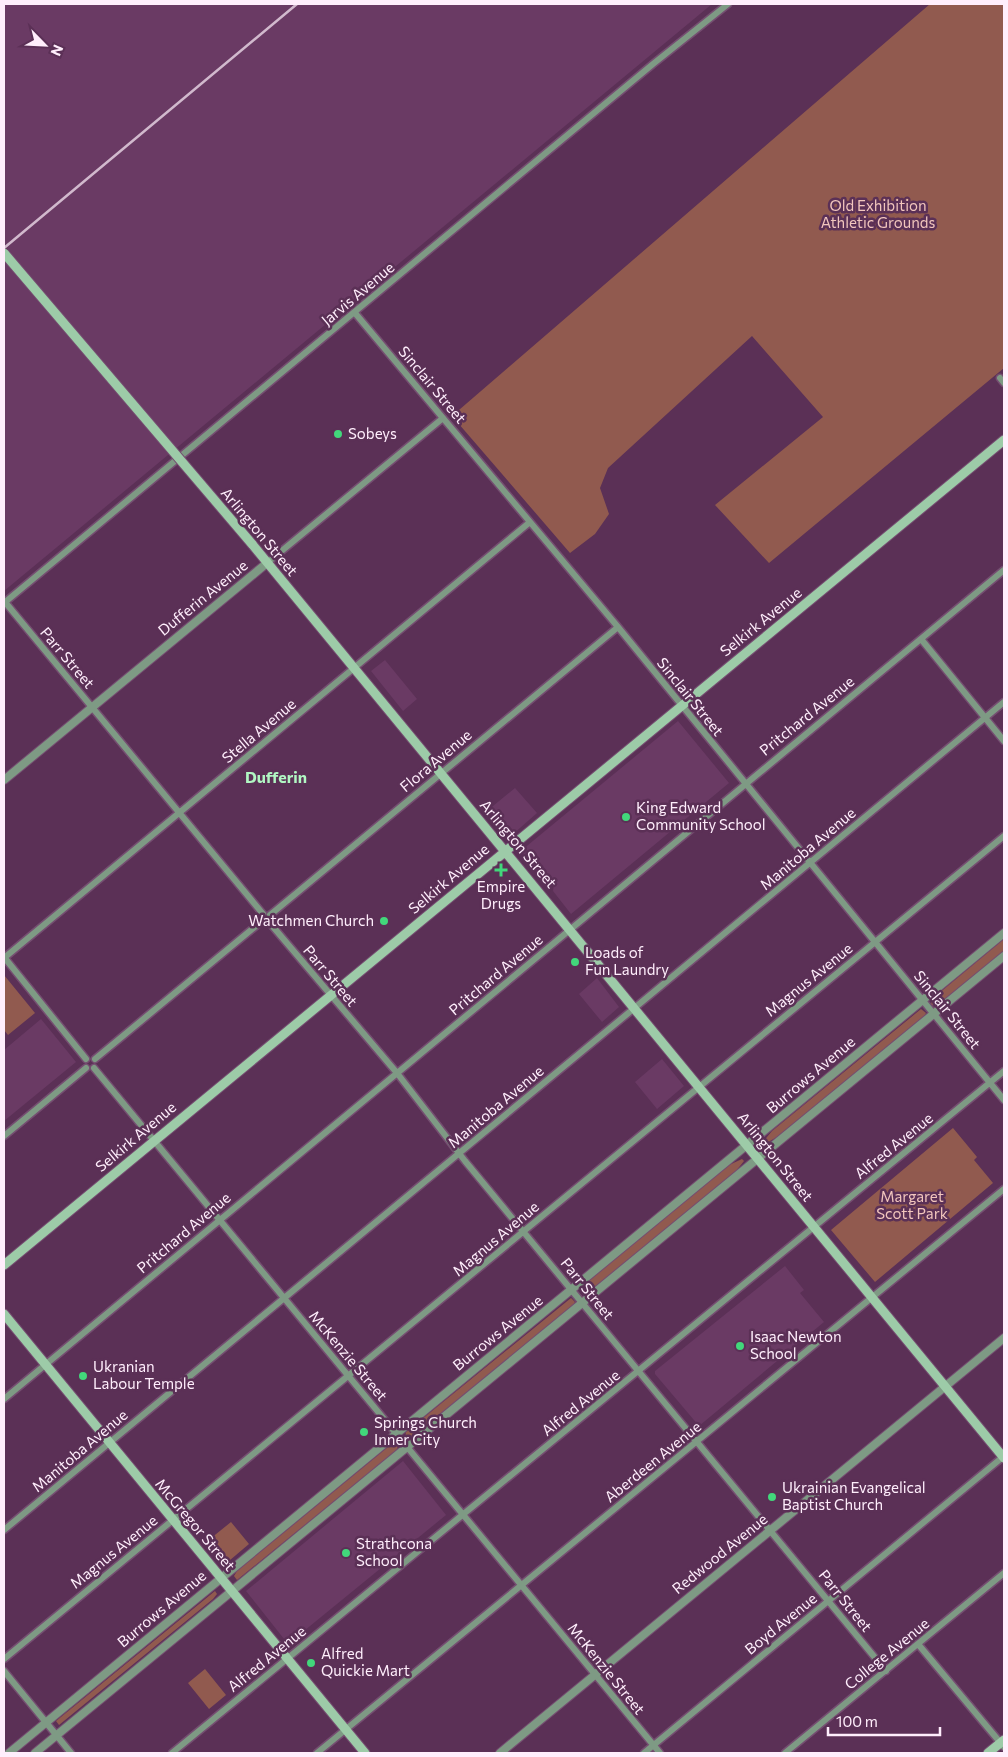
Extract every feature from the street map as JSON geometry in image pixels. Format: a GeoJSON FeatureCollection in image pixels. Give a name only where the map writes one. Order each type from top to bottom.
{"type":"FeatureCollection","features":[{"type":"Feature","properties":{"kind":"main road","name":"Arlington Street"},"geometry":{"type":"LineString","coordinates":[[4,253],[252,544],[1004,1457]]}},
{"type":"Feature","properties":{"kind":"main road","name":"Selkirk Avenue"},"geometry":{"type":"LineString","coordinates":[[4,1265],[1004,440]]}},
{"type":"Feature","properties":{"kind":"main road","name":"McGregor Street"},"geometry":{"type":"LineString","coordinates":[[4,1314],[365,1753]]}},
{"type":"Feature","properties":{"kind":"main road"},"geometry":{"type":"LineString","coordinates":[[988,1753],[1003,1743]]}},
{"type":"Feature","properties":{"kind":"street","name":"Jarvis Avenue"},"geometry":{"type":"LineString","coordinates":[[4,603],[355,313],[652,64],[728,4]]}},
{"type":"Feature","properties":{"kind":"street","name":"Sinclair Street"},"geometry":{"type":"LineString","coordinates":[[355,313],[618,627],[1004,1100]]}},
{"type":"Feature","properties":{"kind":"street","name":"Dufferin Avenue"},"geometry":{"type":"LineString","coordinates":[[4,780],[443,418]]}},
{"type":"Feature","properties":{"kind":"street","name":"Stella Avenue"},"geometry":{"type":"LineString","coordinates":[[4,958],[530,522]]}},
{"type":"Feature","properties":{"kind":"street","name":"Pritchard Avenue"},"geometry":{"type":"LineString","coordinates":[[4,1399],[1004,570]]}},
{"type":"Feature","properties":{"kind":"street","name":"Parr Street"},"geometry":{"type":"LineString","coordinates":[[4,603],[397,1073],[459,1154],[886,1671]]}},
{"type":"Feature","properties":{"kind":"street","name":"Flora Avenue"},"geometry":{"type":"LineString","coordinates":[[94,1060],[618,627]]}},
{"type":"Feature","properties":{"kind":"street"},"geometry":{"type":"LineString","coordinates":[[921,639],[1004,741]]}},
{"type":"Feature","properties":{"kind":"street","name":"Manitoba Avenue"},"geometry":{"type":"LineString","coordinates":[[4,1530],[1004,702]]}},
{"type":"Feature","properties":{"kind":"street","name":"Magnus Avenue"},"geometry":{"type":"LineString","coordinates":[[4,1659],[1004,836]]}},
{"type":"Feature","properties":{"kind":"street","name":"Burrows Avenue"},"geometry":{"type":"LineString","coordinates":[[9,1753],[748,1146],[1004,933]]}},
{"type":"Feature","properties":{"kind":"street","name":"Burrows Avenue"},"geometry":{"type":"LineString","coordinates":[[35,1753],[1004,956]]}},
{"type":"Feature","properties":{"kind":"street"},"geometry":{"type":"LineString","coordinates":[[4,958],[86,1059],[94,1060],[94,1068],[86,1068],[4,1136]]}},
{"type":"Feature","properties":{"kind":"street"},"geometry":{"type":"LineString","coordinates":[[86,1059],[84,1064],[86,1068]]}},
{"type":"Feature","properties":{"kind":"street","name":"McKenzie Street"},"geometry":{"type":"LineString","coordinates":[[94,1068],[660,1753]]}},
{"type":"Feature","properties":{"kind":"street","name":"Alfred Avenue"},"geometry":{"type":"LineString","coordinates":[[172,1753],[1004,1071]]}},
{"type":"Feature","properties":{"kind":"street","name":"Aberdeen Avenue"},"geometry":{"type":"LineString","coordinates":[[317,1753],[1004,1189]]}},
{"type":"Feature","properties":{"kind":"street","name":"Redwood Avenue"},"geometry":{"type":"LineString","coordinates":[[500,1753],[1004,1338]]}},
{"type":"Feature","properties":{"kind":"street","name":"Boyd Avenue"},"geometry":{"type":"LineString","coordinates":[[644,1753],[1004,1457]]}},
{"type":"Feature","properties":{"kind":"street","name":"College Avenue"},"geometry":{"type":"LineString","coordinates":[[786,1753],[1004,1573]]}},
{"type":"Feature","properties":{"kind":"street"},"geometry":{"type":"LineString","coordinates":[[918,1644],[1003,1743]]}},
{"type":"Feature","properties":{"kind":"street"},"geometry":{"type":"LineString","coordinates":[[4,1671],[71,1753]]}},
{"type":"Feature","properties":{"kind":"shaded area"},"geometry":{"type":"Polygon","coordinates":[[[4,4],[712,4],[4,591],[4,4]]]}},
{"type":"Feature","properties":{"kind":"shaded area"},"geometry":{"type":"Polygon","coordinates":[[[385,660],[417,699],[403,711],[371,671],[385,660]]]}},
{"type":"Feature","properties":{"kind":"shaded area","name":"King Edward Community School"},"geometry":{"type":"Polygon","coordinates":[[[678,721],[729,783],[571,914],[553,891],[554,884],[548,877],[541,877],[522,853],[522,850],[678,721]]]}},
{"type":"Feature","properties":{"kind":"shaded area"},"geometry":{"type":"Polygon","coordinates":[[[515,788],[537,813],[512,835],[505,832],[487,811],[515,788]]]}},
{"type":"Feature","properties":{"kind":"shaded area"},"geometry":{"type":"Polygon","coordinates":[[[597,978],[619,1007],[602,1022],[579,994],[597,978]]]}},
{"type":"Feature","properties":{"kind":"shaded area"},"geometry":{"type":"Polygon","coordinates":[[[41,1019],[76,1062],[4,1121],[4,1050],[41,1019]]]}},
{"type":"Feature","properties":{"kind":"shaded area"},"geometry":{"type":"Polygon","coordinates":[[[662,1059],[684,1086],[657,1109],[635,1082],[662,1059]]]}},
{"type":"Feature","properties":{"kind":"shaded area","name":"Isaac Newton School"},"geometry":{"type":"Polygon","coordinates":[[[785,1266],[804,1290],[800,1293],[824,1322],[699,1426],[655,1374],[655,1371],[785,1266]]]}},
{"type":"Feature","properties":{"kind":"shaded area","name":"Strathcona School"},"geometry":{"type":"Polygon","coordinates":[[[403,1461],[446,1515],[288,1644],[246,1591],[403,1461]]]}},
{"type":"Feature","properties":{"kind":"green space","name":"Old Exhibition Athletic Grounds"},"geometry":{"type":"Polygon","coordinates":[[[930,4],[1004,4],[1004,368],[769,563],[715,505],[823,417],[752,336],[608,468],[600,488],[609,514],[595,534],[570,553],[452,416],[930,4]]]}},
{"type":"Feature","properties":{"kind":"green space"},"geometry":{"type":"Polygon","coordinates":[[[1004,939],[1004,951],[938,1006],[931,1005],[932,999],[1004,939]]]}},
{"type":"Feature","properties":{"kind":"green space"},"geometry":{"type":"Polygon","coordinates":[[[4,975],[35,1013],[8,1035],[4,1030],[4,975]]]}},
{"type":"Feature","properties":{"kind":"green space"},"geometry":{"type":"Polygon","coordinates":[[[921,1009],[926,1013],[924,1017],[777,1137],[763,1145],[762,1143],[772,1131],[921,1009]]]}},
{"type":"Feature","properties":{"kind":"green space","name":"Margaret Scott Park"},"geometry":{"type":"Polygon","coordinates":[[[953,1128],[977,1157],[974,1160],[993,1183],[875,1282],[831,1230],[953,1128]]]}},
{"type":"Feature","properties":{"kind":"green space"},"geometry":{"type":"Polygon","coordinates":[[[742,1159],[744,1161],[736,1171],[587,1294],[581,1293],[581,1287],[729,1165],[742,1159]]]}},
{"type":"Feature","properties":{"kind":"green space"},"geometry":{"type":"Polygon","coordinates":[[[571,1298],[575,1302],[573,1306],[411,1439],[405,1438],[406,1432],[571,1298]]]}},
{"type":"Feature","properties":{"kind":"green space"},"geometry":{"type":"Polygon","coordinates":[[[394,1442],[398,1445],[397,1450],[237,1580],[234,1576],[237,1571],[394,1442]]]}},
{"type":"Feature","properties":{"kind":"green space"},"geometry":{"type":"Polygon","coordinates":[[[231,1522],[249,1544],[223,1566],[205,1543],[231,1522]]]}},
{"type":"Feature","properties":{"kind":"green space"},"geometry":{"type":"Polygon","coordinates":[[[215,1591],[217,1594],[213,1599],[59,1725],[56,1721],[215,1591]]]}},
{"type":"Feature","properties":{"kind":"green space"},"geometry":{"type":"Polygon","coordinates":[[[205,1669],[226,1695],[209,1709],[188,1683],[205,1669]]]}},
{"type":"Feature","properties":{"kind":"railway"},"geometry":{"type":"LineString","coordinates":[[4,248],[297,4]]}},
{"type":"Feature","properties":{"kind":"place","name":"Sobeys"},"geometry":{"type":"Point","coordinates":[338,434]}},
{"type":"Feature","properties":{"kind":"place","name":"King Edward Community School"},"geometry":{"type":"Point","coordinates":[626,817]}},
{"type":"Feature","properties":{"kind":"place","name":"Empire Drugs"},"geometry":{"type":"Point","coordinates":[501,870]}},
{"type":"Feature","properties":{"kind":"place","name":"Watchmen Church"},"geometry":{"type":"Point","coordinates":[384,921]}},
{"type":"Feature","properties":{"kind":"place","name":"Loads of Fun Laundry"},"geometry":{"type":"Point","coordinates":[575,962]}},
{"type":"Feature","properties":{"kind":"place","name":"Isaac Newton School"},"geometry":{"type":"Point","coordinates":[740,1346]}},
{"type":"Feature","properties":{"kind":"place","name":"Ukranian Labour Temple"},"geometry":{"type":"Point","coordinates":[83,1376]}},
{"type":"Feature","properties":{"kind":"place","name":"Springs Church Inner City"},"geometry":{"type":"Point","coordinates":[364,1432]}},
{"type":"Feature","properties":{"kind":"place","name":"Ukrainian Evangelical Baptist Church"},"geometry":{"type":"Point","coordinates":[772,1497]}},
{"type":"Feature","properties":{"kind":"place","name":"Strathcona School"},"geometry":{"type":"Point","coordinates":[346,1553]}},
{"type":"Feature","properties":{"kind":"place","name":"Alfred Quickie Mart"},"geometry":{"type":"Point","coordinates":[311,1663]}},
{"type":"Feature","properties":{"kind":"district","name":"Dufferin"},"geometry":{"type":"Point","coordinates":[276,777]}}]}
